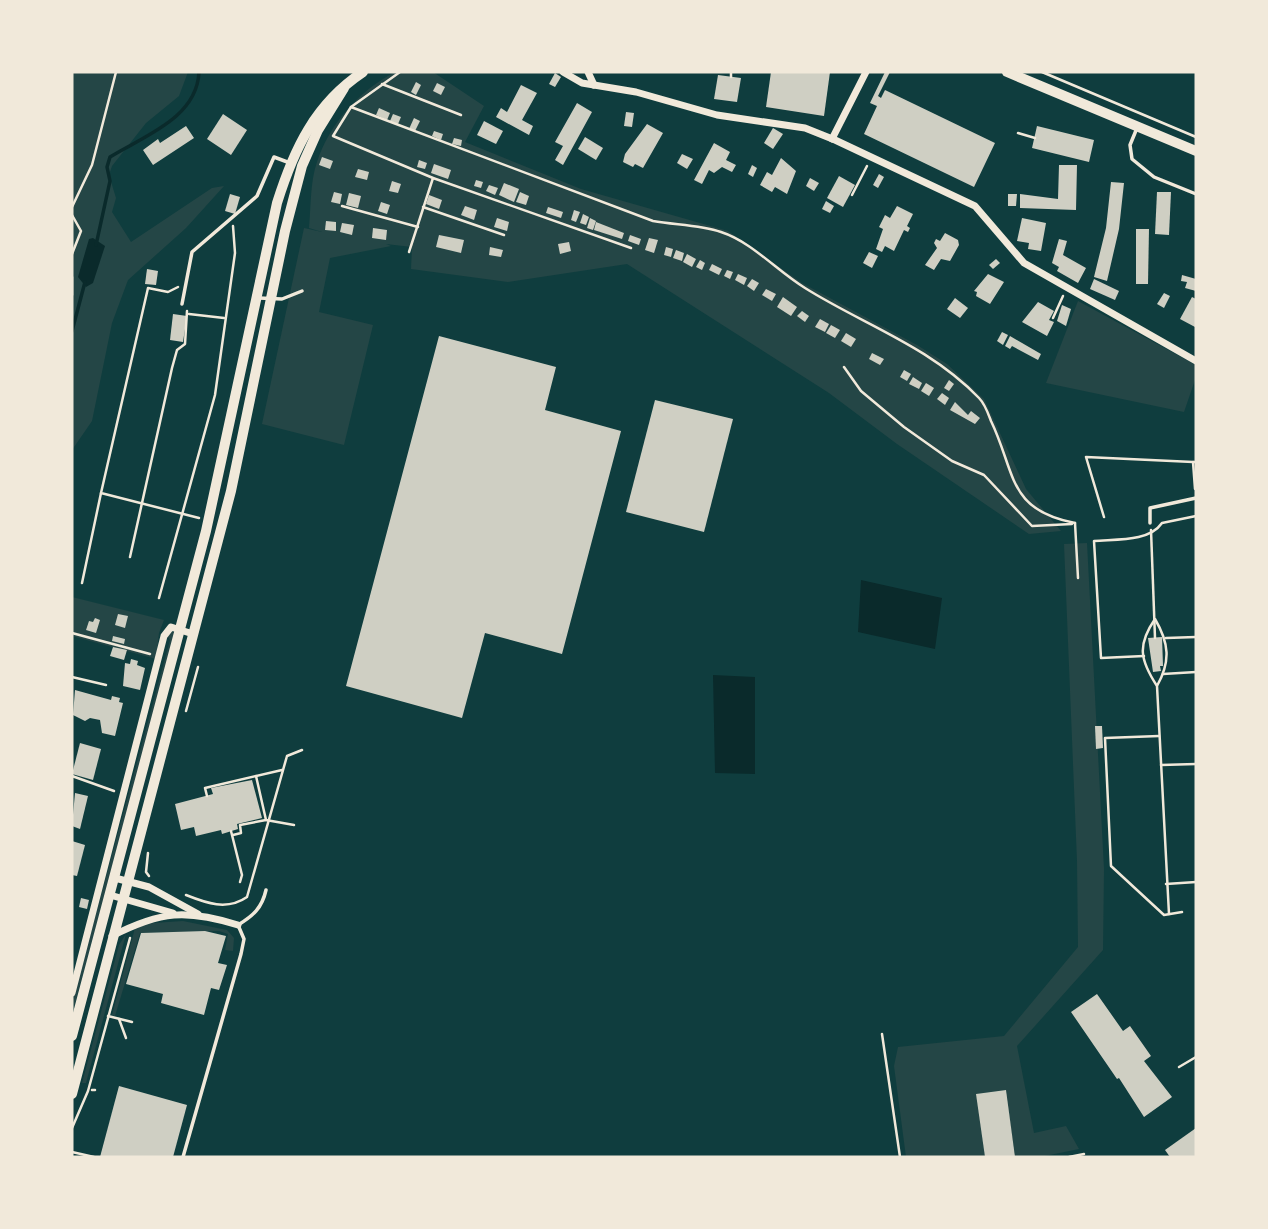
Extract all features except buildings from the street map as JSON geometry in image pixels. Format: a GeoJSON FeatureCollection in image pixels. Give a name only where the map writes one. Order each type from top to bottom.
{"type":"FeatureCollection","features":[{"type":"Feature","properties":{"kind":"main road"},"geometry":{"type":"LineString","coordinates":[[72,1036],[215,497],[257,297],[290,163],[323,106],[363,72]]}},
{"type":"Feature","properties":{"kind":"main road"},"geometry":{"type":"LineString","coordinates":[[1007,72],[1196,151]]}},
{"type":"Feature","properties":{"kind":"main road"},"geometry":{"type":"LineString","coordinates":[[72,1094],[231,491],[302,166],[318,130],[344,88]]}},
{"type":"Feature","properties":{"kind":"street"},"geometry":{"type":"LineString","coordinates":[[563,72],[582,83],[636,92],[717,115],[805,128],[832,139],[975,206],[1024,262],[1196,361]]}},
{"type":"Feature","properties":{"kind":"street"},"geometry":{"type":"LineString","coordinates":[[588,72],[594,85]]}},
{"type":"Feature","properties":{"kind":"street"},"geometry":{"type":"LineString","coordinates":[[832,139],[866,72]]}},
{"type":"Feature","properties":{"kind":"street"},"geometry":{"type":"LineString","coordinates":[[72,993],[164,636],[168,628],[181,629],[193,635]]}},
{"type":"Feature","properties":{"kind":"street"},"geometry":{"type":"LineString","coordinates":[[115,878],[149,887],[199,914],[238,925]]}},
{"type":"Feature","properties":{"kind":"street"},"geometry":{"type":"LineString","coordinates":[[110,895],[174,913],[199,914]]}},
{"type":"Feature","properties":{"kind":"street"},"geometry":{"type":"LineString","coordinates":[[112,936],[151,918],[174,913]]}},
{"type":"Feature","properties":{"kind":"lane"},"geometry":{"type":"LineString","coordinates":[[1138,126],[1130,145],[1132,159],[1154,177],[1196,194]]}},
{"type":"Feature","properties":{"kind":"lane"},"geometry":{"type":"LineString","coordinates":[[182,304],[192,252],[259,193],[274,157],[302,166]]}},
{"type":"Feature","properties":{"kind":"lane"},"geometry":{"type":"LineString","coordinates":[[257,297],[282,299],[302,291]]}},
{"type":"Feature","properties":{"kind":"lane"},"geometry":{"type":"LineString","coordinates":[[1150,523],[1150,508],[1196,498]]}},
{"type":"Feature","properties":{"kind":"lane"},"geometry":{"type":"LineString","coordinates":[[183,1157],[241,954],[244,939],[238,925],[253,915],[264,902],[266,890]]}},
{"type":"Feature","properties":{"kind":"path"},"geometry":{"type":"LineString","coordinates":[[72,206],[92,165],[116,72]]}},
{"type":"Feature","properties":{"kind":"path"},"geometry":{"type":"LineString","coordinates":[[400,72],[351,107],[333,136],[433,178],[631,248]]}},
{"type":"Feature","properties":{"kind":"path"},"geometry":{"type":"LineString","coordinates":[[731,72],[731,77]]}},
{"type":"Feature","properties":{"kind":"path"},"geometry":{"type":"LineString","coordinates":[[1042,72],[1196,136]]}},
{"type":"Feature","properties":{"kind":"path"},"geometry":{"type":"LineString","coordinates":[[382,84],[461,115]]}},
{"type":"Feature","properties":{"kind":"path"},"geometry":{"type":"LineString","coordinates":[[351,107],[653,221],[702,227],[735,239],[804,288],[916,346],[945,366],[982,400],[1014,482],[1033,508],[1048,518],[1075,523]]}},
{"type":"Feature","properties":{"kind":"path"},"geometry":{"type":"LineString","coordinates":[[1018,133],[1035,138]]}},
{"type":"Feature","properties":{"kind":"path"},"geometry":{"type":"LineString","coordinates":[[852,195],[869,162]]}},
{"type":"Feature","properties":{"kind":"path"},"geometry":{"type":"LineString","coordinates":[[409,252],[433,178]]}},
{"type":"Feature","properties":{"kind":"path"},"geometry":{"type":"LineString","coordinates":[[342,206],[418,227]]}},
{"type":"Feature","properties":{"kind":"path"},"geometry":{"type":"LineString","coordinates":[[424,207],[504,235]]}},
{"type":"Feature","properties":{"kind":"path"},"geometry":{"type":"LineString","coordinates":[[72,215],[81,231],[72,254]]}},
{"type":"Feature","properties":{"kind":"path"},"geometry":{"type":"LineString","coordinates":[[159,598],[215,396],[235,253],[236,235],[231,220]]}},
{"type":"Feature","properties":{"kind":"path"},"geometry":{"type":"LineString","coordinates":[[72,277],[72,295]]}},
{"type":"Feature","properties":{"kind":"path"},"geometry":{"type":"LineString","coordinates":[[82,583],[148,288],[168,292],[185,286]]}},
{"type":"Feature","properties":{"kind":"path"},"geometry":{"type":"LineString","coordinates":[[1052,318],[1064,294]]}},
{"type":"Feature","properties":{"kind":"path"},"geometry":{"type":"LineString","coordinates":[[130,557],[172,368],[177,350],[185,344],[189,314],[182,304]]}},
{"type":"Feature","properties":{"kind":"path"},"geometry":{"type":"LineString","coordinates":[[189,314],[226,319]]}},
{"type":"Feature","properties":{"kind":"path"},"geometry":{"type":"LineString","coordinates":[[845,368],[861,391],[904,427],[952,461],[984,475],[1032,526],[1052,527],[1075,523]]}},
{"type":"Feature","properties":{"kind":"path"},"geometry":{"type":"LineString","coordinates":[[1104,517],[1086,457],[1194,462],[1196,498]]}},
{"type":"Feature","properties":{"kind":"path"},"geometry":{"type":"LineString","coordinates":[[101,493],[196,517]]}},
{"type":"Feature","properties":{"kind":"path"},"geometry":{"type":"LineString","coordinates":[[1144,656],[1101,658],[1094,541],[1139,538],[1157,530],[1163,523],[1196,516]]}},
{"type":"Feature","properties":{"kind":"path"},"geometry":{"type":"LineString","coordinates":[[1075,523],[1078,578]]}},
{"type":"Feature","properties":{"kind":"path"},"geometry":{"type":"LineString","coordinates":[[1150,523],[1155,638]]}},
{"type":"Feature","properties":{"kind":"path"},"geometry":{"type":"LineString","coordinates":[[1155,619],[1166,639],[1167,667],[1157,686],[1169,914]]}},
{"type":"Feature","properties":{"kind":"path"},"geometry":{"type":"LineString","coordinates":[[1155,619],[1142,637],[1144,667],[1157,686]]}},
{"type":"Feature","properties":{"kind":"path"},"geometry":{"type":"LineString","coordinates":[[72,632],[156,656]]}},
{"type":"Feature","properties":{"kind":"path"},"geometry":{"type":"LineString","coordinates":[[1166,639],[1196,637]]}},
{"type":"Feature","properties":{"kind":"path"},"geometry":{"type":"LineString","coordinates":[[1163,674],[1196,672]]}},
{"type":"Feature","properties":{"kind":"path"},"geometry":{"type":"LineString","coordinates":[[72,677],[106,685]]}},
{"type":"Feature","properties":{"kind":"path"},"geometry":{"type":"LineString","coordinates":[[1160,736],[1105,738],[1111,866],[1164,915],[1182,912]]}},
{"type":"Feature","properties":{"kind":"path"},"geometry":{"type":"LineString","coordinates":[[175,890],[220,905],[239,902],[247,897],[287,756],[302,750]]}},
{"type":"Feature","properties":{"kind":"path"},"geometry":{"type":"LineString","coordinates":[[1161,765],[1196,764]]}},
{"type":"Feature","properties":{"kind":"path"},"geometry":{"type":"LineString","coordinates":[[207,796],[205,788],[283,769]]}},
{"type":"Feature","properties":{"kind":"path"},"geometry":{"type":"LineString","coordinates":[[72,776],[121,793]]}},
{"type":"Feature","properties":{"kind":"path"},"geometry":{"type":"LineString","coordinates":[[256,776],[268,819]]}},
{"type":"Feature","properties":{"kind":"path"},"geometry":{"type":"LineString","coordinates":[[240,882],[242,875],[232,833],[241,833],[240,825],[268,819],[294,825]]}},
{"type":"Feature","properties":{"kind":"path"},"geometry":{"type":"LineString","coordinates":[[146,872],[154,881]]}},
{"type":"Feature","properties":{"kind":"path"},"geometry":{"type":"LineString","coordinates":[[1167,884],[1196,882]]}},
{"type":"Feature","properties":{"kind":"path"},"geometry":{"type":"LineString","coordinates":[[72,1128],[84,1102],[130,938]]}},
{"type":"Feature","properties":{"kind":"path"},"geometry":{"type":"LineString","coordinates":[[108,1016],[132,1022]]}},
{"type":"Feature","properties":{"kind":"path"},"geometry":{"type":"LineString","coordinates":[[119,1019],[126,1038]]}},
{"type":"Feature","properties":{"kind":"path"},"geometry":{"type":"LineString","coordinates":[[882,1034],[900,1157]]}},
{"type":"Feature","properties":{"kind":"path"},"geometry":{"type":"LineString","coordinates":[[1179,1067],[1196,1057]]}},
{"type":"Feature","properties":{"kind":"path"},"geometry":{"type":"LineString","coordinates":[[72,1152],[93,1157]]}},
{"type":"Feature","properties":{"kind":"path"},"geometry":{"type":"LineString","coordinates":[[1069,1157],[1084,1154]]}},
{"type":"Feature","properties":{"kind":"shaded area"},"geometry":{"type":"Polygon","coordinates":[[[72,72],[188,72],[179,96],[146,123],[112,166],[109,175],[116,198],[112,212],[131,242],[212,188],[224,186],[186,228],[128,280],[112,323],[92,421],[72,450],[72,72]]]}},
{"type":"Feature","properties":{"kind":"shaded area"},"geometry":{"type":"Polygon","coordinates":[[[395,72],[433,72],[484,106],[465,142],[581,189],[728,231],[802,283],[947,364],[984,399],[1026,489],[1061,531],[1029,534],[897,444],[829,393],[627,264],[508,282],[411,269],[412,247],[386,244],[391,246],[330,258],[319,312],[373,325],[344,445],[262,424],[304,228],[322,232],[309,228],[317,162],[330,134],[347,110],[369,89],[395,72]]]}},
{"type":"Feature","properties":{"kind":"shaded area"},"geometry":{"type":"Polygon","coordinates":[[[93,238],[105,246],[93,283],[86,287],[78,277],[89,239],[93,238]]]}},
{"type":"Feature","properties":{"kind":"shaded area"},"geometry":{"type":"Polygon","coordinates":[[[1078,301],[1196,365],[1196,377],[1184,412],[1046,383],[1078,301]]]}},
{"type":"Feature","properties":{"kind":"shaded area"},"geometry":{"type":"Polygon","coordinates":[[[1087,543],[1104,869],[1103,950],[1017,1046],[1034,1133],[1066,1126],[1079,1149],[1040,1157],[1015,1157],[1005,1090],[977,1094],[985,1157],[906,1157],[894,1066],[898,1047],[1004,1036],[1078,947],[1064,544],[1087,543]]]}},
{"type":"Feature","properties":{"kind":"shaded area"},"geometry":{"type":"Polygon","coordinates":[[[861,580],[942,598],[935,649],[858,632],[861,580]]]}},
{"type":"Feature","properties":{"kind":"shaded area"},"geometry":{"type":"Polygon","coordinates":[[[72,597],[164,620],[159,633],[156,659],[72,636],[72,597]]]}},
{"type":"Feature","properties":{"kind":"shaded area"},"geometry":{"type":"Polygon","coordinates":[[[171,631],[175,633],[72,1015],[72,1003],[170,640],[167,635],[171,631]]]}},
{"type":"Feature","properties":{"kind":"shaded area"},"geometry":{"type":"Polygon","coordinates":[[[713,675],[755,677],[755,774],[715,773],[713,675]]]}},
{"type":"Feature","properties":{"kind":"shaded area"},"geometry":{"type":"Polygon","coordinates":[[[183,921],[227,930],[234,938],[233,951],[225,950],[228,934],[219,931],[140,933],[115,1016],[112,1015],[135,928],[153,923],[183,921]]]}},
{"type":"Feature","properties":{"kind":"shaded area"},"geometry":{"type":"Polygon","coordinates":[[[126,934],[86,1083],[82,1083],[119,945],[126,934]]]}},
{"type":"Feature","properties":{"kind":"waterway"},"geometry":{"type":"LineString","coordinates":[[96,245],[110,181],[107,167],[110,157],[153,133],[179,114],[196,88],[199,72]]}},
{"type":"Feature","properties":{"kind":"waterway"},"geometry":{"type":"LineString","coordinates":[[72,331],[85,282]]}}]}
